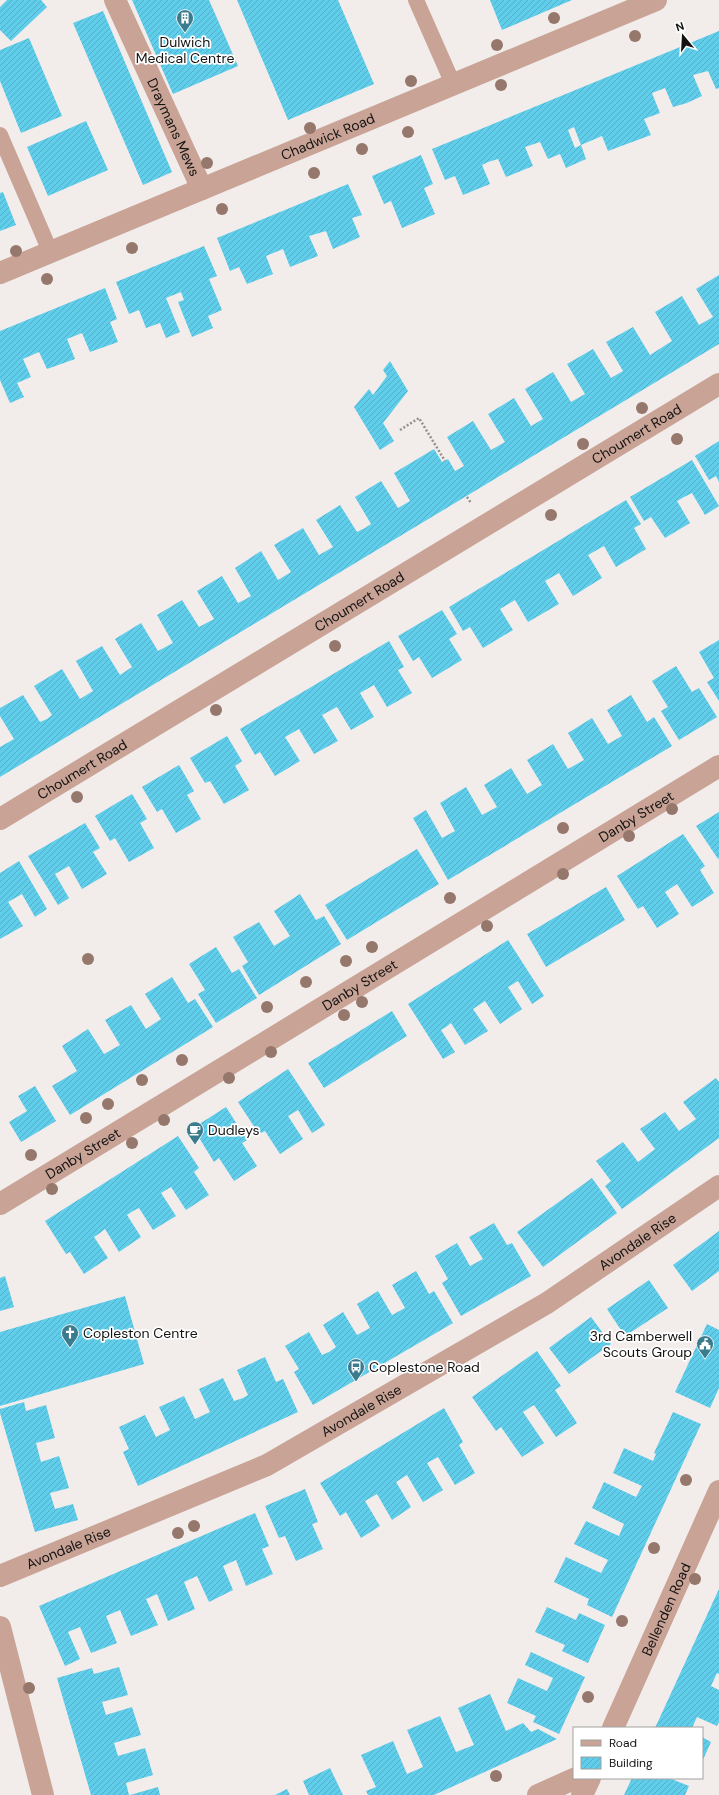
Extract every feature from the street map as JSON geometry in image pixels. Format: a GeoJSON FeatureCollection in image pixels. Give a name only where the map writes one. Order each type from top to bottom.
{"type":"FeatureCollection","features":[{"type":"Feature","properties":{"kind":"street","name":"Draymans Mews"},"geometry":{"type":"LineString","coordinates":[[115,0],[202,189]]}},
{"type":"Feature","properties":{"kind":"street","name":"Chadwick Road"},"geometry":{"type":"LineString","coordinates":[[0,273],[656,0]]}},
{"type":"Feature","properties":{"kind":"street","name":"Choumert Road"},"geometry":{"type":"LineString","coordinates":[[0,820],[719,384]]}},
{"type":"Feature","properties":{"kind":"street","name":"Danby Street"},"geometry":{"type":"LineString","coordinates":[[0,1204],[719,766]]}},
{"type":"Feature","properties":{"kind":"street","name":"Avondale Rise"},"geometry":{"type":"LineString","coordinates":[[0,1576],[267,1465],[547,1303],[719,1186]]}},
{"type":"Feature","properties":{"kind":"street","name":"Bellenden Road"},"geometry":{"type":"LineString","coordinates":[[613,1727],[719,1491]]}},
{"type":"Feature","properties":{"kind":"street"},"geometry":{"type":"LineString","coordinates":[[0,1628],[43,1795]]}},
{"type":"Feature","properties":{"kind":"street"},"geometry":{"type":"LineString","coordinates":[[538,1795],[574,1779]]}},
{"type":"Feature","properties":{"kind":"street"},"geometry":{"type":"LineString","coordinates":[[582,1795],[590,1779]]}},
{"type":"Feature","properties":{"kind":"lane"},"geometry":{"type":"LineString","coordinates":[[416,0],[453,84]]}},
{"type":"Feature","properties":{"kind":"lane"},"geometry":{"type":"LineString","coordinates":[[0,135],[50,251]]}},
{"type":"Feature","properties":{"kind":"path"},"geometry":{"type":"LineString","coordinates":[[400,430],[419,418],[445,461]]}},
{"type":"Feature","properties":{"kind":"building"},"geometry":{"type":"Polygon","coordinates":[[[7,0],[41,0],[47,7],[11,41],[0,30],[0,7],[7,0]]]}},
{"type":"Feature","properties":{"kind":"building","name":"Dulwich Medical Centre"},"geometry":{"type":"Polygon","coordinates":[[[132,0],[209,0],[238,66],[173,94],[132,0]]]}},
{"type":"Feature","properties":{"kind":"building"},"geometry":{"type":"Polygon","coordinates":[[[237,0],[338,0],[374,84],[288,120],[237,0]]]}},
{"type":"Feature","properties":{"kind":"building"},"geometry":{"type":"Polygon","coordinates":[[[490,0],[572,0],[502,30],[490,0]]]}},
{"type":"Feature","properties":{"kind":"building"},"geometry":{"type":"Polygon","coordinates":[[[103,11],[172,172],[143,185],[73,23],[103,11]]]}},
{"type":"Feature","properties":{"kind":"building"},"geometry":{"type":"Polygon","coordinates":[[[719,31],[719,88],[716,89],[708,71],[693,75],[702,96],[687,103],[673,107],[665,88],[652,93],[660,113],[644,119],[651,135],[608,151],[602,136],[581,145],[586,159],[566,168],[560,154],[548,159],[540,142],[525,147],[533,166],[506,177],[498,159],[488,162],[482,165],[490,184],[463,195],[455,176],[445,180],[432,149],[719,31]],[[574,127],[568,130],[575,148],[581,145],[574,127]]]}},
{"type":"Feature","properties":{"kind":"building"},"geometry":{"type":"Polygon","coordinates":[[[29,38],[62,116],[21,133],[0,81],[0,50],[29,38]]]}},
{"type":"Feature","properties":{"kind":"building"},"geometry":{"type":"Polygon","coordinates":[[[86,121],[108,170],[48,196],[27,147],[86,121]]]}},
{"type":"Feature","properties":{"kind":"building"},"geometry":{"type":"Polygon","coordinates":[[[421,155],[433,184],[424,188],[435,214],[402,228],[391,201],[384,204],[372,176],[421,155]]]}},
{"type":"Feature","properties":{"kind":"building"},"geometry":{"type":"Polygon","coordinates":[[[348,184],[362,215],[352,218],[360,237],[333,249],[326,231],[309,236],[318,256],[290,267],[283,249],[266,256],[273,274],[247,284],[239,267],[230,271],[217,238],[348,184]]]}},
{"type":"Feature","properties":{"kind":"building"},"geometry":{"type":"Polygon","coordinates":[[[3,192],[16,225],[0,231],[0,193],[3,192]]]}},
{"type":"Feature","properties":{"kind":"building"},"geometry":{"type":"Polygon","coordinates":[[[204,246],[217,276],[209,279],[222,310],[208,316],[213,328],[192,337],[178,302],[184,300],[181,292],[166,298],[180,332],[166,338],[160,323],[146,328],[139,310],[129,314],[116,282],[204,246]]]}},
{"type":"Feature","properties":{"kind":"building"},"geometry":{"type":"Polygon","coordinates":[[[719,275],[719,344],[0,777],[0,747],[14,739],[0,716],[0,708],[23,695],[40,722],[47,719],[52,715],[34,686],[62,669],[80,699],[93,691],[76,661],[102,646],[120,675],[132,667],[115,639],[141,623],[158,651],[173,643],[157,615],[182,600],[199,627],[214,619],[197,591],[222,576],[238,603],[251,596],[235,568],[261,551],[278,580],[291,572],[274,545],[303,528],[319,555],[333,547],[316,520],[340,505],[357,532],[371,524],[355,497],[381,481],[398,508],[410,501],[394,473],[434,449],[442,462],[448,459],[455,471],[464,466],[447,437],[473,421],[491,450],[505,442],[488,414],[514,398],[531,426],[543,419],[525,389],[553,372],[571,402],[585,394],[567,364],[593,349],[611,378],[623,371],[606,342],[633,327],[650,355],[672,341],[655,312],[682,296],[699,325],[713,317],[696,289],[719,275]]]}},
{"type":"Feature","properties":{"kind":"building"},"geometry":{"type":"Polygon","coordinates":[[[105,288],[117,319],[110,322],[118,342],[90,352],[82,333],[67,339],[75,359],[47,369],[39,352],[23,359],[31,377],[17,383],[24,397],[10,403],[0,380],[0,331],[105,288]]]}},
{"type":"Feature","properties":{"kind":"building"},"geometry":{"type":"Polygon","coordinates":[[[390,361],[408,391],[383,423],[394,441],[380,450],[354,407],[369,389],[373,395],[387,376],[383,370],[390,361]]]}},
{"type":"Feature","properties":{"kind":"building"},"geometry":{"type":"Polygon","coordinates":[[[719,441],[719,482],[716,476],[709,480],[695,456],[719,441]]]}},
{"type":"Feature","properties":{"kind":"building"},"geometry":{"type":"Polygon","coordinates":[[[692,460],[719,506],[705,515],[692,493],[677,501],[690,523],[665,538],[651,517],[644,521],[630,497],[692,460]]]}},
{"type":"Feature","properties":{"kind":"building"},"geometry":{"type":"Polygon","coordinates":[[[626,500],[641,524],[634,528],[646,549],[616,567],[604,546],[588,555],[602,578],[573,596],[559,573],[545,581],[559,604],[528,622],[515,600],[500,609],[513,630],[483,648],[470,627],[463,631],[449,607],[626,500]]]}},
{"type":"Feature","properties":{"kind":"building"},"geometry":{"type":"Polygon","coordinates":[[[442,610],[457,634],[449,639],[462,660],[432,678],[419,657],[413,661],[398,636],[442,610]]]}},
{"type":"Feature","properties":{"kind":"building"},"geometry":{"type":"Polygon","coordinates":[[[719,640],[719,701],[707,682],[714,678],[699,652],[719,640]]]}},
{"type":"Feature","properties":{"kind":"building"},"geometry":{"type":"Polygon","coordinates":[[[389,641],[404,667],[398,670],[412,693],[387,707],[374,685],[360,693],[374,717],[351,730],[337,707],[322,715],[338,741],[314,754],[299,729],[285,737],[300,761],[275,776],[260,752],[255,755],[240,729],[389,641]]]}},
{"type":"Feature","properties":{"kind":"building"},"geometry":{"type":"Polygon","coordinates":[[[676,666],[692,692],[699,688],[717,717],[679,740],[661,711],[668,707],[652,681],[676,666]]]}},
{"type":"Feature","properties":{"kind":"building"},"geometry":{"type":"Polygon","coordinates":[[[631,695],[647,722],[654,717],[672,746],[448,880],[413,818],[426,810],[442,838],[455,831],[440,803],[466,787],[482,815],[497,807],[484,785],[511,768],[527,794],[542,785],[527,760],[553,744],[568,769],[584,760],[568,733],[592,718],[608,744],[622,736],[607,710],[631,695]]]}},
{"type":"Feature","properties":{"kind":"building"},"geometry":{"type":"Polygon","coordinates":[[[227,736],[242,761],[235,766],[249,790],[224,804],[210,781],[205,783],[190,758],[227,736]]]}},
{"type":"Feature","properties":{"kind":"building"},"geometry":{"type":"Polygon","coordinates":[[[179,765],[194,791],[187,795],[201,819],[176,833],[162,809],[157,812],[142,787],[179,765]]]}},
{"type":"Feature","properties":{"kind":"building"},"geometry":{"type":"Polygon","coordinates":[[[132,794],[147,819],[140,823],[154,848],[129,862],[115,838],[110,841],[95,816],[132,794]]]}},
{"type":"Feature","properties":{"kind":"building"},"geometry":{"type":"Polygon","coordinates":[[[719,812],[719,858],[718,859],[696,826],[719,812]]]}},
{"type":"Feature","properties":{"kind":"building"},"geometry":{"type":"Polygon","coordinates":[[[85,823],[100,848],[93,852],[107,874],[82,889],[69,866],[55,874],[69,898],[58,905],[28,856],[85,823]]]}},
{"type":"Feature","properties":{"kind":"building"},"geometry":{"type":"Polygon","coordinates":[[[683,834],[705,866],[700,870],[714,893],[692,907],[677,884],[665,892],[679,914],[657,928],[643,906],[638,909],[617,876],[683,834]]]}},
{"type":"Feature","properties":{"kind":"building"},"geometry":{"type":"Polygon","coordinates":[[[417,849],[439,884],[347,940],[325,905],[417,849]]]}},
{"type":"Feature","properties":{"kind":"building"},"geometry":{"type":"Polygon","coordinates":[[[19,861],[47,909],[35,917],[22,894],[8,902],[23,926],[0,939],[0,873],[19,861]]]}},
{"type":"Feature","properties":{"kind":"building"},"geometry":{"type":"Polygon","coordinates":[[[606,887],[625,920],[546,967],[527,934],[606,887]]]}},
{"type":"Feature","properties":{"kind":"building"},"geometry":{"type":"Polygon","coordinates":[[[300,894],[316,920],[324,916],[341,944],[259,995],[242,966],[248,962],[233,937],[259,922],[274,946],[290,936],[274,911],[300,894]]]}},
{"type":"Feature","properties":{"kind":"building"},"geometry":{"type":"Polygon","coordinates":[[[508,940],[544,996],[532,1004],[518,981],[508,987],[522,1009],[500,1024],[485,1001],[473,1009],[488,1031],[465,1045],[451,1023],[441,1030],[455,1052],[443,1059],[408,1004],[508,940]]]}},
{"type":"Feature","properties":{"kind":"building"},"geometry":{"type":"Polygon","coordinates":[[[216,947],[232,973],[239,969],[257,998],[216,1023],[198,994],[205,990],[189,964],[216,947]]]}},
{"type":"Feature","properties":{"kind":"building"},"geometry":{"type":"Polygon","coordinates":[[[172,977],[188,1003],[195,999],[213,1027],[70,1115],[52,1086],[77,1071],[62,1046],[88,1029],[104,1054],[120,1045],[105,1020],[131,1005],[146,1029],[161,1019],[145,994],[172,977]]]}},
{"type":"Feature","properties":{"kind":"building"},"geometry":{"type":"Polygon","coordinates":[[[392,1011],[407,1036],[324,1088],[308,1063],[392,1011]]]}},
{"type":"Feature","properties":{"kind":"building"},"geometry":{"type":"Polygon","coordinates":[[[288,1069],[325,1125],[312,1133],[298,1110],[288,1116],[303,1139],[280,1154],[265,1131],[259,1134],[238,1102],[288,1069]]]}},
{"type":"Feature","properties":{"kind":"building"},"geometry":{"type":"Polygon","coordinates":[[[716,1078],[719,1082],[719,1138],[622,1209],[605,1186],[611,1181],[596,1161],[623,1142],[638,1162],[655,1149],[640,1129],[665,1112],[679,1131],[696,1119],[683,1102],[716,1078]]]}},
{"type":"Feature","properties":{"kind":"building"},"geometry":{"type":"Polygon","coordinates":[[[35,1086],[56,1121],[21,1142],[9,1122],[27,1111],[18,1096],[35,1086]]]}},
{"type":"Feature","properties":{"kind":"building"},"geometry":{"type":"Polygon","coordinates":[[[226,1107],[247,1140],[242,1143],[257,1166],[234,1181],[219,1158],[214,1162],[193,1128],[226,1107]]]}},
{"type":"Feature","properties":{"kind":"building"},"geometry":{"type":"Polygon","coordinates":[[[178,1136],[199,1168],[194,1172],[209,1195],[186,1210],[171,1187],[161,1193],[176,1216],[153,1230],[139,1208],[133,1211],[127,1215],[141,1237],[119,1252],[105,1229],[94,1237],[108,1258],[84,1274],[70,1252],[66,1254],[45,1221],[178,1136]]]}},
{"type":"Feature","properties":{"kind":"building"},"geometry":{"type":"Polygon","coordinates":[[[592,1178],[617,1213],[543,1267],[517,1232],[592,1178]]]}},
{"type":"Feature","properties":{"kind":"building"},"geometry":{"type":"Polygon","coordinates":[[[494,1223],[507,1245],[512,1243],[531,1276],[461,1316],[442,1283],[448,1279],[435,1256],[457,1243],[470,1266],[483,1259],[469,1237],[494,1223]]]}},
{"type":"Feature","properties":{"kind":"building"},"geometry":{"type":"Polygon","coordinates":[[[719,1231],[719,1271],[692,1291],[673,1265],[719,1231]]]}},
{"type":"Feature","properties":{"kind":"building"},"geometry":{"type":"Polygon","coordinates":[[[416,1271],[429,1294],[434,1291],[453,1323],[313,1405],[294,1372],[299,1369],[285,1346],[309,1332],[322,1355],[329,1352],[336,1347],[323,1325],[343,1312],[357,1335],[370,1328],[357,1304],[378,1291],[392,1315],[405,1308],[392,1285],[416,1271]]]}},
{"type":"Feature","properties":{"kind":"building"},"geometry":{"type":"Polygon","coordinates":[[[5,1276],[14,1307],[0,1311],[0,1278],[5,1276]]]}},
{"type":"Feature","properties":{"kind":"building"},"geometry":{"type":"Polygon","coordinates":[[[649,1280],[668,1308],[625,1336],[607,1309],[649,1280]]]}},
{"type":"Feature","properties":{"kind":"building","name":"Copleston Centre"},"geometry":{"type":"Polygon","coordinates":[[[125,1296],[144,1364],[0,1406],[0,1332],[125,1296]]]}},
{"type":"Feature","properties":{"kind":"building"},"geometry":{"type":"Polygon","coordinates":[[[591,1317],[611,1344],[569,1374],[549,1348],[591,1317]]]}},
{"type":"Feature","properties":{"kind":"building","name":"3rd Camberwell Scouts Group"},"geometry":{"type":"Polygon","coordinates":[[[707,1324],[719,1330],[719,1388],[710,1408],[675,1392],[707,1324]]]}},
{"type":"Feature","properties":{"kind":"building"},"geometry":{"type":"Polygon","coordinates":[[[537,1351],[561,1386],[555,1390],[577,1423],[556,1437],[534,1405],[523,1412],[544,1443],[522,1457],[501,1427],[496,1431],[472,1397],[537,1351]]]}},
{"type":"Feature","properties":{"kind":"building"},"geometry":{"type":"Polygon","coordinates":[[[265,1357],[276,1382],[283,1379],[298,1412],[138,1486],[123,1452],[129,1449],[119,1427],[145,1415],[156,1437],[170,1430],[159,1407],[184,1396],[195,1419],[210,1412],[199,1389],[223,1378],[234,1401],[243,1398],[248,1395],[237,1370],[265,1357]]]}},
{"type":"Feature","properties":{"kind":"building"},"geometry":{"type":"Polygon","coordinates":[[[24,1402],[26,1411],[46,1405],[55,1438],[36,1443],[41,1462],[59,1456],[69,1488],[50,1493],[55,1509],[73,1504],[78,1520],[35,1532],[0,1413],[0,1409],[24,1402]]]}},
{"type":"Feature","properties":{"kind":"building"},"geometry":{"type":"Polygon","coordinates":[[[444,1408],[463,1442],[459,1445],[475,1473],[455,1485],[438,1457],[427,1463],[443,1490],[423,1502],[407,1475],[396,1482],[411,1507],[392,1520],[377,1494],[365,1501],[380,1526],[361,1538],[346,1512],[340,1516],[320,1483],[444,1408]]]}},
{"type":"Feature","properties":{"kind":"building"},"geometry":{"type":"Polygon","coordinates":[[[673,1412],[701,1424],[612,1617],[587,1605],[589,1599],[554,1582],[566,1557],[601,1573],[608,1560],[574,1544],[586,1521],[619,1536],[624,1524],[592,1508],[604,1482],[636,1497],[642,1486],[613,1473],[624,1448],[653,1461],[656,1454],[654,1453],[673,1412]]]}},
{"type":"Feature","properties":{"kind":"building"},"geometry":{"type":"Polygon","coordinates":[[[305,1489],[318,1522],[312,1524],[323,1549],[296,1561],[285,1536],[279,1538],[265,1506],[305,1489]]]}},
{"type":"Feature","properties":{"kind":"building"},"geometry":{"type":"Polygon","coordinates":[[[255,1513],[269,1546],[262,1549],[273,1574],[246,1586],[236,1560],[223,1566],[233,1590],[209,1602],[197,1576],[184,1582],[195,1609],[168,1621],[157,1594],[146,1599],[158,1625],[131,1636],[120,1610],[106,1616],[117,1643],[91,1653],[80,1627],[68,1632],[80,1659],[65,1666],[39,1606],[255,1513]]]}},
{"type":"Feature","properties":{"kind":"building"},"geometry":{"type":"Polygon","coordinates":[[[719,1589],[719,1674],[717,1673],[711,1686],[719,1690],[719,1722],[717,1726],[697,1717],[692,1727],[655,1727],[719,1589]]]}},
{"type":"Feature","properties":{"kind":"building"},"geometry":{"type":"Polygon","coordinates":[[[547,1607],[576,1620],[579,1613],[605,1625],[588,1663],[562,1651],[565,1645],[535,1632],[547,1607]]]}},
{"type":"Feature","properties":{"kind":"building"},"geometry":{"type":"Polygon","coordinates":[[[531,1652],[585,1677],[559,1734],[533,1722],[536,1716],[507,1703],[518,1678],[547,1691],[553,1678],[525,1665],[531,1652]]]}},
{"type":"Feature","properties":{"kind":"building"},"geometry":{"type":"Polygon","coordinates":[[[119,1667],[128,1695],[102,1702],[106,1715],[132,1707],[141,1735],[114,1743],[118,1756],[145,1748],[153,1775],[126,1783],[129,1795],[91,1795],[57,1678],[92,1668],[94,1674],[119,1667]]]}},
{"type":"Feature","properties":{"kind":"building"},"geometry":{"type":"Polygon","coordinates":[[[490,1694],[506,1731],[523,1723],[531,1732],[538,1729],[557,1739],[434,1795],[368,1795],[366,1791],[376,1787],[361,1755],[393,1741],[407,1774],[423,1767],[407,1730],[440,1716],[456,1752],[474,1745],[458,1708],[490,1694]]]}},
{"type":"Feature","properties":{"kind":"building"},"geometry":{"type":"Polygon","coordinates":[[[703,1738],[711,1742],[703,1760],[703,1738]]]}},
{"type":"Feature","properties":{"kind":"building"},"geometry":{"type":"Polygon","coordinates":[[[330,1768],[343,1795],[309,1795],[303,1781],[330,1768]]]}},
{"type":"Feature","properties":{"kind":"building"},"geometry":{"type":"Polygon","coordinates":[[[632,1779],[672,1779],[689,1786],[685,1795],[624,1795],[632,1779]]]}},
{"type":"Feature","properties":{"kind":"building"},"geometry":{"type":"Polygon","coordinates":[[[158,1787],[160,1795],[130,1795],[158,1787]]]}},
{"type":"Feature","properties":{"kind":"building"},"geometry":{"type":"Polygon","coordinates":[[[287,1789],[290,1795],[275,1795],[287,1789]]]}},
{"type":"Feature","properties":{"kind":"place","name":"Dulwich Medical Centre"},"geometry":{"type":"Point","coordinates":[185,33]}},
{"type":"Feature","properties":{"kind":"place","name":"Dudleys"},"geometry":{"type":"Point","coordinates":[195,1145]}},
{"type":"Feature","properties":{"kind":"place","name":"Copleston Centre"},"geometry":{"type":"Point","coordinates":[70,1348]}},
{"type":"Feature","properties":{"kind":"place","name":"3rd Camberwell Scouts Group"},"geometry":{"type":"Point","coordinates":[705,1359]}},
{"type":"Feature","properties":{"kind":"place","name":"Coplestone Road"},"geometry":{"type":"Point","coordinates":[356,1382]}}]}
